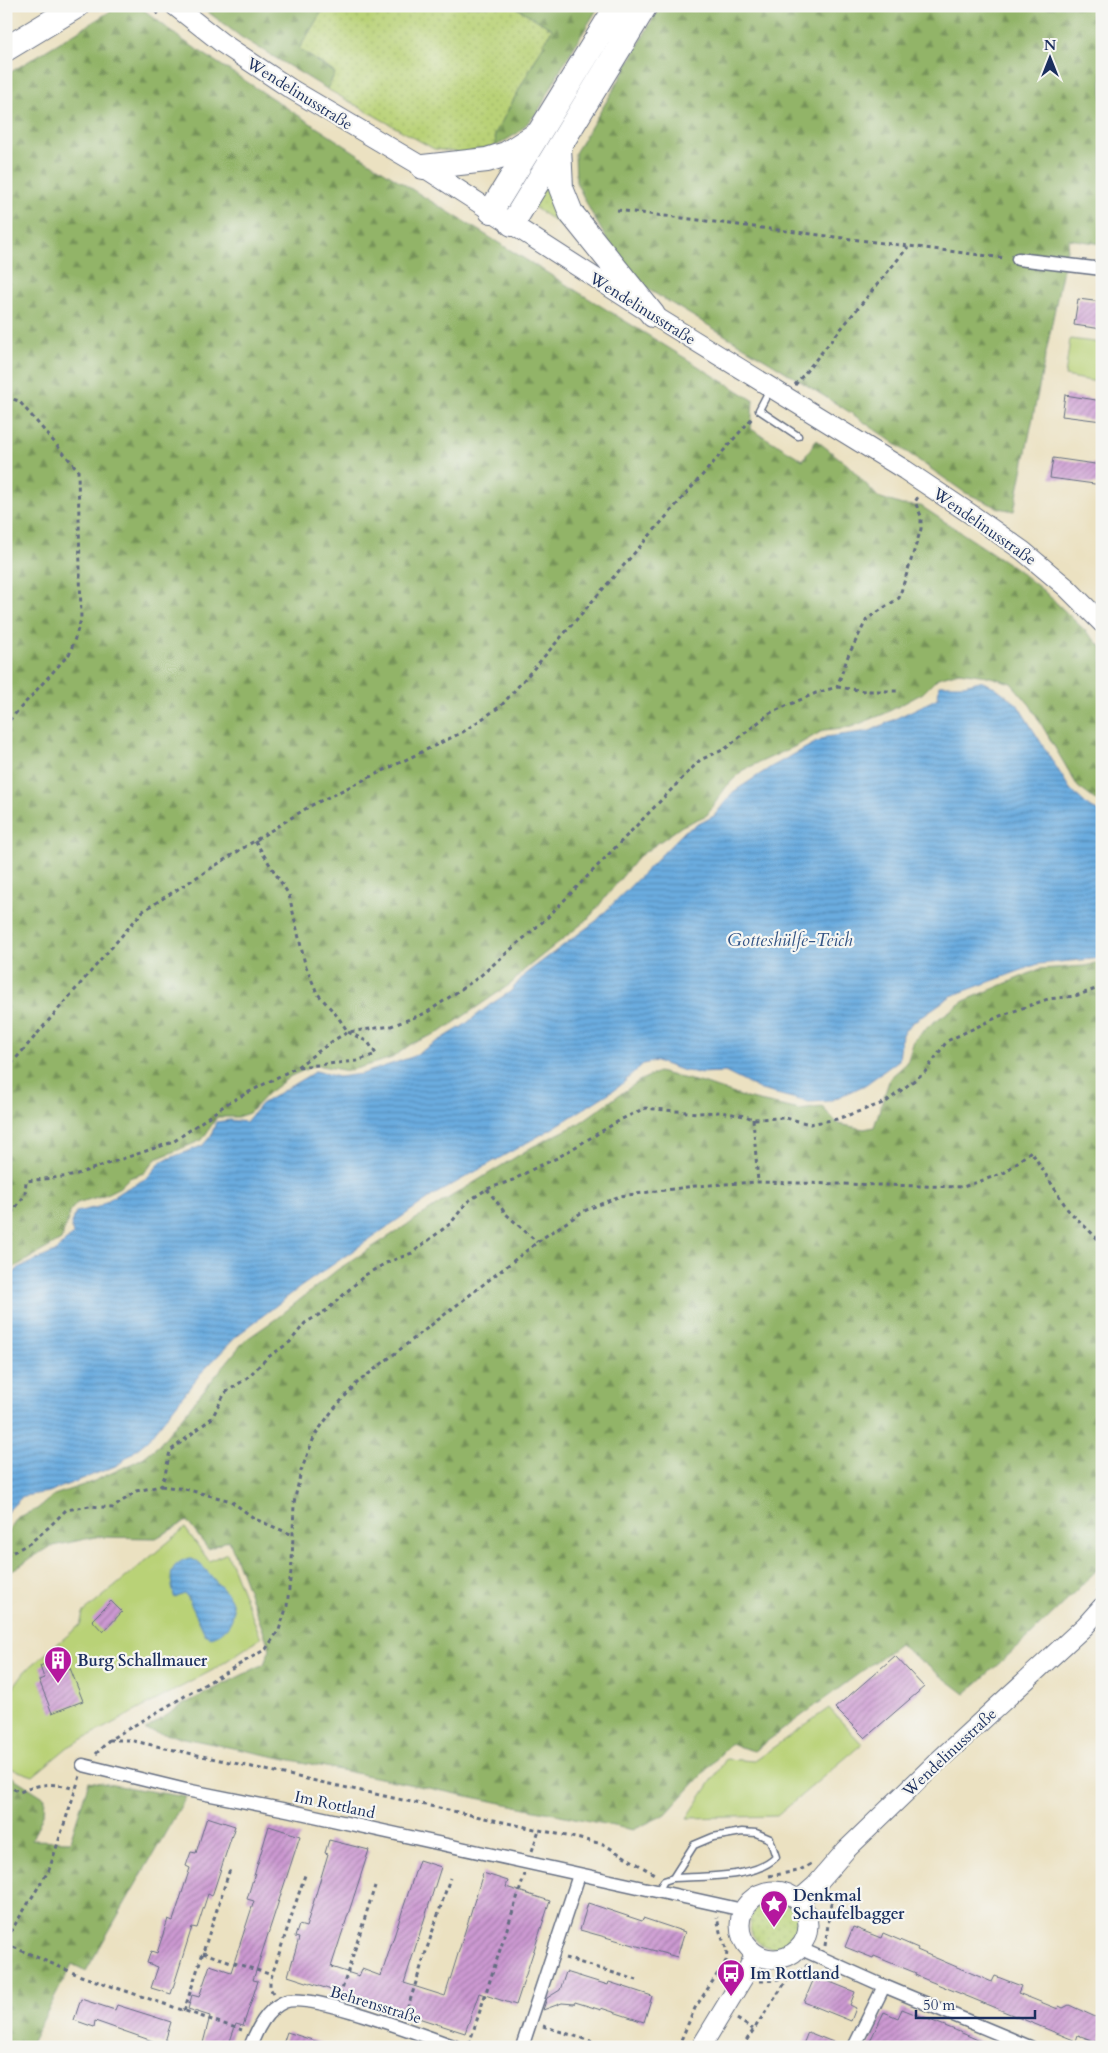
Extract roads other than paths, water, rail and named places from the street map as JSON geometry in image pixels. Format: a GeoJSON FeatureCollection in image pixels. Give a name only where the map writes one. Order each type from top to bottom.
{"type":"FeatureCollection","features":[{"type":"Feature","properties":{"kind":"highway"},"geometry":{"type":"LineString","coordinates":[[6,49],[76,6]]}},
{"type":"Feature","properties":{"kind":"highway"},"geometry":{"type":"LineString","coordinates":[[491,211],[617,6]]}},
{"type":"Feature","properties":{"kind":"highway"},"geometry":{"type":"LineString","coordinates":[[512,224],[644,6]]}},
{"type":"Feature","properties":{"kind":"highway"},"geometry":{"type":"LineString","coordinates":[[423,167],[487,160],[506,154],[541,132]]}},
{"type":"Feature","properties":{"kind":"highway"},"geometry":{"type":"LineString","coordinates":[[559,147],[561,188],[571,213],[653,315]]}},
{"type":"Feature","properties":{"kind":"main road","name":"Wendelinusstraße"},"geometry":{"type":"LineString","coordinates":[[175,6],[222,43],[290,89],[423,167],[653,315],[905,470],[1023,551],[1060,582],[1102,623]]}},
{"type":"Feature","properties":{"kind":"main road","name":"Wendelinusstraße"},"geometry":{"type":"LineString","coordinates":[[799,1900],[815,1886],[853,1843],[937,1762],[1085,1626],[1102,1607]]}},
{"type":"Feature","properties":{"kind":"main road"},"geometry":{"type":"LineString","coordinates":[[768,1891],[785,1892],[799,1900],[806,1911],[809,1924],[806,1937],[800,1948],[790,1955],[778,1959],[766,1958],[755,1954],[746,1945],[741,1934],[740,1922],[743,1910],[753,1897],[768,1891]]}},
{"type":"Feature","properties":{"kind":"main road"},"geometry":{"type":"LineString","coordinates":[[701,2047],[746,1973],[755,1954]]}},
{"type":"Feature","properties":{"kind":"street"},"geometry":{"type":"LineString","coordinates":[[1018,259],[1102,269]]}},
{"type":"Feature","properties":{"kind":"street","name":"Im Rottland"},"geometry":{"type":"LineString","coordinates":[[83,1766],[579,1875],[661,1886],[722,1906],[743,1910]]}},
{"type":"Feature","properties":{"kind":"street"},"geometry":{"type":"LineString","coordinates":[[522,2047],[579,1875]]}},
{"type":"Feature","properties":{"kind":"street"},"geometry":{"type":"LineString","coordinates":[[800,1948],[884,1986],[1030,2047]]}},
{"type":"Feature","properties":{"kind":"street"},"geometry":{"type":"LineString","coordinates":[[854,2047],[884,1986]]}},
{"type":"Feature","properties":{"kind":"street","name":"Behrensstraße"},"geometry":{"type":"LineString","coordinates":[[250,2047],[263,2020],[272,2009],[286,2001],[300,2000],[336,2006],[456,2047]]}},
{"type":"Feature","properties":{"kind":"lane"},"geometry":{"type":"LineString","coordinates":[[771,387],[759,410],[798,436]]}},
{"type":"Feature","properties":{"kind":"lane"},"geometry":{"type":"LineString","coordinates":[[661,1886],[673,1878],[694,1845],[713,1837],[742,1832],[756,1833],[770,1839],[776,1857],[770,1863],[751,1870],[722,1875],[673,1878]]}},
{"type":"Feature","properties":{"kind":"water","name":"Gotteshülfe-Teich"},"geometry":{"type":"Polygon","coordinates":[[[980,681],[995,687],[1017,704],[1070,789],[1089,807],[1102,813],[1102,958],[1038,964],[951,996],[912,1023],[902,1034],[899,1060],[865,1085],[829,1101],[808,1102],[761,1090],[725,1072],[698,1073],[681,1070],[656,1061],[643,1064],[620,1086],[553,1128],[432,1196],[299,1288],[239,1334],[201,1373],[148,1440],[118,1465],[49,1492],[23,1496],[6,1513],[6,1280],[20,1267],[55,1252],[73,1234],[71,1226],[76,1212],[98,1207],[122,1191],[147,1178],[162,1161],[202,1146],[211,1136],[216,1122],[230,1120],[246,1122],[261,1104],[316,1071],[338,1077],[362,1074],[412,1057],[463,1026],[510,992],[525,974],[596,921],[685,831],[714,816],[733,792],[771,767],[826,737],[870,731],[938,698],[939,685],[964,685],[980,681]]]}},
{"type":"Feature","properties":{"kind":"water"},"geometry":{"type":"Polygon","coordinates":[[[189,1558],[204,1568],[228,1595],[232,1604],[232,1617],[227,1627],[222,1632],[211,1637],[205,1634],[187,1596],[184,1594],[175,1598],[174,1596],[172,1572],[177,1564],[189,1558]]]}},
{"type":"Feature","properties":{"kind":"place","name":"Burg Schallmauer"},"geometry":{"type":"Point","coordinates":[58,1684]}},
{"type":"Feature","properties":{"kind":"place","name":"Denkmal Schaufelbagger"},"geometry":{"type":"Point","coordinates":[774,1928]}},
{"type":"Feature","properties":{"kind":"place","name":"Im Rottland"},"geometry":{"type":"Point","coordinates":[731,1997]}}]}
